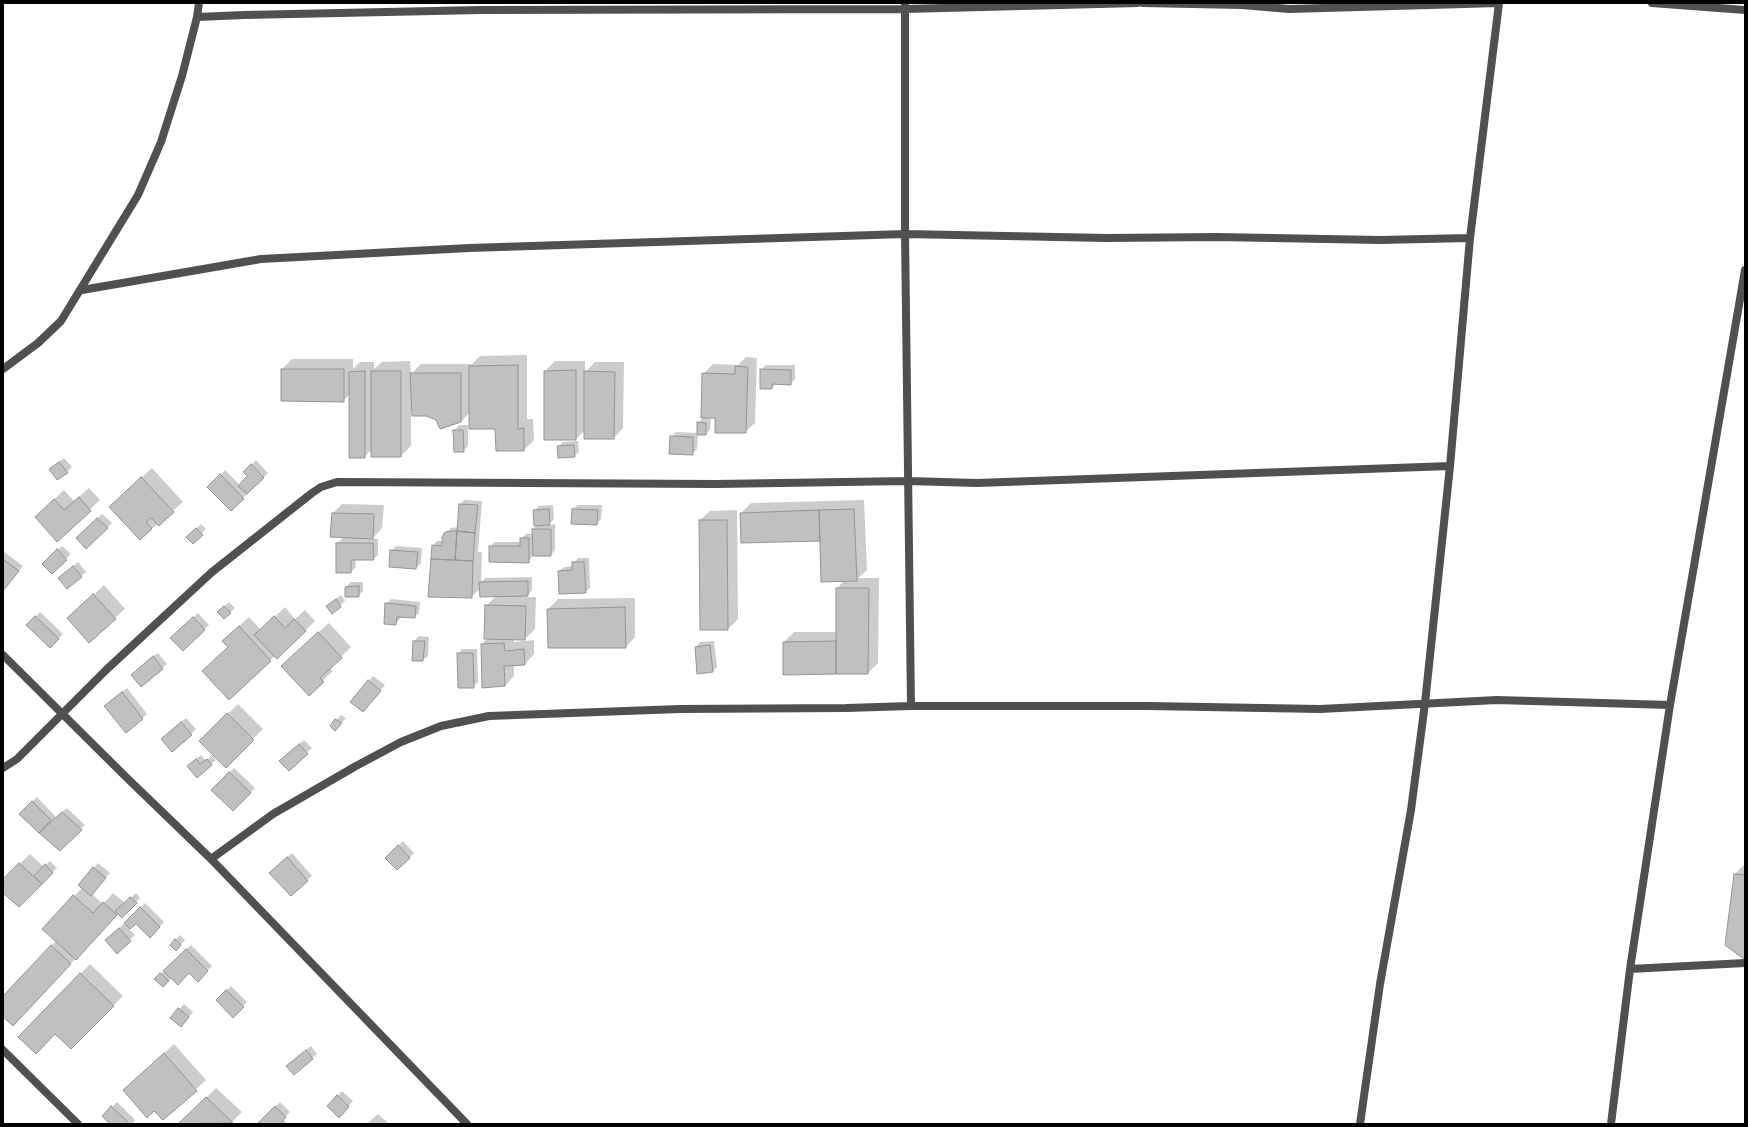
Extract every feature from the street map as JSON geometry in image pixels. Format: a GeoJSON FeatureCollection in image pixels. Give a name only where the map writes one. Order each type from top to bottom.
{"type":"FeatureCollection","features":[{"type":"Feature","properties":{"kind":"street"},"geometry":{"type":"LineString","coordinates":[[3,369],[38,343],[61,321],[82,290],[138,195],[162,142],[182,76],[197,17],[199,3]]}},
{"type":"Feature","properties":{"kind":"street"},"geometry":{"type":"LineString","coordinates":[[197,17],[489,10],[1138,3]]}},
{"type":"Feature","properties":{"kind":"street"},"geometry":{"type":"LineString","coordinates":[[1143,3],[1242,5],[1289,9],[1499,3],[1470,238],[1450,466],[1425,703],[1411,810],[1380,984],[1360,1124]]}},
{"type":"Feature","properties":{"kind":"street"},"geometry":{"type":"LineString","coordinates":[[1652,3],[1745,10]]}},
{"type":"Feature","properties":{"kind":"street"},"geometry":{"type":"LineString","coordinates":[[905,6],[905,234],[911,706]]}},
{"type":"Feature","properties":{"kind":"street"},"geometry":{"type":"LineString","coordinates":[[82,290],[261,258],[469,248],[905,234],[1107,238],[1217,237],[1380,240],[1470,238]]}},
{"type":"Feature","properties":{"kind":"street"},"geometry":{"type":"LineString","coordinates":[[1611,1124],[1630,969],[1670,705],[1745,270]]}},
{"type":"Feature","properties":{"kind":"street"},"geometry":{"type":"LineString","coordinates":[[3,768],[17,759],[62,713],[212,572],[312,493],[321,487],[336,482],[716,484],[908,481],[984,483],[1450,466]]}},
{"type":"Feature","properties":{"kind":"street"},"geometry":{"type":"LineString","coordinates":[[3,655],[211,859],[467,1124]]}},
{"type":"Feature","properties":{"kind":"street"},"geometry":{"type":"LineString","coordinates":[[211,859],[273,814],[356,766],[401,742],[434,728],[472,718],[507,715],[673,709],[911,706],[1148,706],[1320,709],[1498,700],[1670,705]]}},
{"type":"Feature","properties":{"kind":"street"},"geometry":{"type":"LineString","coordinates":[[1630,969],[1745,963]]}},
{"type":"Feature","properties":{"kind":"street"},"geometry":{"type":"LineString","coordinates":[[3,1050],[78,1124]]}},
{"type":"Feature","properties":{"kind":"building"},"geometry":{"type":"Polygon","coordinates":[[[518,365],[518,429],[524,428],[524,451],[496,451],[495,429],[469,429],[469,366],[518,365]]]}},
{"type":"Feature","properties":{"kind":"building"},"geometry":{"type":"Polygon","coordinates":[[[735,366],[748,367],[746,433],[715,433],[715,418],[701,418],[702,373],[735,374],[735,366]]]}},
{"type":"Feature","properties":{"kind":"building"},"geometry":{"type":"Polygon","coordinates":[[[281,369],[344,369],[344,402],[281,401],[281,369]]]}},
{"type":"Feature","properties":{"kind":"building"},"geometry":{"type":"Polygon","coordinates":[[[760,369],[791,370],[791,385],[772,384],[772,389],[760,389],[760,369]]]}},
{"type":"Feature","properties":{"kind":"building"},"geometry":{"type":"Polygon","coordinates":[[[576,370],[576,440],[544,440],[544,371],[576,370]]]}},
{"type":"Feature","properties":{"kind":"building"},"geometry":{"type":"Polygon","coordinates":[[[365,371],[365,458],[349,458],[349,372],[365,371]]]}},
{"type":"Feature","properties":{"kind":"building"},"geometry":{"type":"Polygon","coordinates":[[[371,371],[401,371],[401,457],[371,457],[371,371]]]}},
{"type":"Feature","properties":{"kind":"building"},"geometry":{"type":"Polygon","coordinates":[[[584,371],[615,372],[614,439],[584,439],[584,371]]]}},
{"type":"Feature","properties":{"kind":"building"},"geometry":{"type":"Polygon","coordinates":[[[410,373],[461,373],[461,422],[440,429],[436,420],[426,416],[412,416],[410,373]]]}},
{"type":"Feature","properties":{"kind":"building"},"geometry":{"type":"Polygon","coordinates":[[[697,422],[706,423],[706,435],[697,435],[697,422]]]}},
{"type":"Feature","properties":{"kind":"building"},"geometry":{"type":"Polygon","coordinates":[[[453,430],[463,430],[464,452],[454,452],[453,430]]]}},
{"type":"Feature","properties":{"kind":"building"},"geometry":{"type":"Polygon","coordinates":[[[670,436],[693,437],[693,455],[669,454],[670,436]]]}},
{"type":"Feature","properties":{"kind":"building"},"geometry":{"type":"Polygon","coordinates":[[[574,445],[575,457],[558,458],[557,446],[574,445]]]}},
{"type":"Feature","properties":{"kind":"building"},"geometry":{"type":"Polygon","coordinates":[[[59,462],[68,473],[57,480],[49,469],[59,462]]]}},
{"type":"Feature","properties":{"kind":"building"},"geometry":{"type":"Polygon","coordinates":[[[251,464],[264,478],[247,494],[238,486],[247,476],[243,472],[251,464]]]}},
{"type":"Feature","properties":{"kind":"building"},"geometry":{"type":"Polygon","coordinates":[[[220,474],[244,499],[231,511],[207,487],[220,474]]]}},
{"type":"Feature","properties":{"kind":"building"},"geometry":{"type":"Polygon","coordinates":[[[141,477],[174,512],[159,526],[151,518],[146,522],[152,529],[140,540],[109,507],[141,477]]]}},
{"type":"Feature","properties":{"kind":"building"},"geometry":{"type":"Polygon","coordinates":[[[79,497],[91,511],[57,542],[35,517],[54,499],[64,510],[79,497]]]}},
{"type":"Feature","properties":{"kind":"building"},"geometry":{"type":"Polygon","coordinates":[[[459,504],[478,505],[475,533],[457,531],[459,504]]]}},
{"type":"Feature","properties":{"kind":"building"},"geometry":{"type":"Polygon","coordinates":[[[549,509],[550,525],[534,526],[533,510],[549,509]]]}},
{"type":"Feature","properties":{"kind":"building"},"geometry":{"type":"Polygon","coordinates":[[[572,509],[598,510],[597,525],[571,524],[572,509]]]}},
{"type":"Feature","properties":{"kind":"building"},"geometry":{"type":"Polygon","coordinates":[[[854,509],[857,581],[821,582],[819,510],[854,509]]]}},
{"type":"Feature","properties":{"kind":"building"},"geometry":{"type":"Polygon","coordinates":[[[819,510],[820,541],[741,543],[740,513],[819,510]]]}},
{"type":"Feature","properties":{"kind":"building"},"geometry":{"type":"Polygon","coordinates":[[[332,513],[374,514],[373,539],[330,537],[332,513]]]}},
{"type":"Feature","properties":{"kind":"building"},"geometry":{"type":"Polygon","coordinates":[[[97,518],[108,528],[86,549],[76,538],[97,518]]]}},
{"type":"Feature","properties":{"kind":"building"},"geometry":{"type":"Polygon","coordinates":[[[699,520],[727,520],[728,630],[700,630],[699,520]]]}},
{"type":"Feature","properties":{"kind":"building"},"geometry":{"type":"Polygon","coordinates":[[[196,528],[203,535],[193,544],[186,537],[196,528]]]}},
{"type":"Feature","properties":{"kind":"building"},"geometry":{"type":"Polygon","coordinates":[[[532,529],[551,529],[551,556],[533,556],[532,529]]]}},
{"type":"Feature","properties":{"kind":"building"},"geometry":{"type":"Polygon","coordinates":[[[457,531],[455,560],[431,559],[432,545],[442,546],[442,537],[445,532],[457,531]]]}},
{"type":"Feature","properties":{"kind":"building"},"geometry":{"type":"Polygon","coordinates":[[[457,531],[475,533],[473,561],[455,560],[457,531]]]}},
{"type":"Feature","properties":{"kind":"building"},"geometry":{"type":"Polygon","coordinates":[[[520,538],[529,538],[529,563],[489,562],[489,546],[520,546],[520,538]]]}},
{"type":"Feature","properties":{"kind":"building"},"geometry":{"type":"Polygon","coordinates":[[[336,543],[373,543],[374,560],[351,560],[351,573],[336,573],[336,543]]]}},
{"type":"Feature","properties":{"kind":"building"},"geometry":{"type":"Polygon","coordinates":[[[57,549],[67,560],[52,574],[42,564],[57,549]]]}},
{"type":"Feature","properties":{"kind":"building"},"geometry":{"type":"Polygon","coordinates":[[[390,550],[418,552],[416,569],[389,567],[390,550]]]}},
{"type":"Feature","properties":{"kind":"building"},"geometry":{"type":"Polygon","coordinates":[[[3,559],[19,571],[3,591],[3,559]]]}},
{"type":"Feature","properties":{"kind":"building"},"geometry":{"type":"Polygon","coordinates":[[[431,559],[473,561],[472,598],[428,597],[431,559]]]}},
{"type":"Feature","properties":{"kind":"building"},"geometry":{"type":"Polygon","coordinates":[[[572,562],[584,562],[586,593],[559,594],[558,571],[572,570],[572,562]]]}},
{"type":"Feature","properties":{"kind":"building"},"geometry":{"type":"Polygon","coordinates":[[[73,566],[82,577],[67,589],[58,578],[73,566]]]}},
{"type":"Feature","properties":{"kind":"building"},"geometry":{"type":"Polygon","coordinates":[[[528,581],[528,596],[480,597],[479,582],[528,581]]]}},
{"type":"Feature","properties":{"kind":"building"},"geometry":{"type":"Polygon","coordinates":[[[359,586],[359,597],[345,597],[345,587],[359,586]]]}},
{"type":"Feature","properties":{"kind":"building"},"geometry":{"type":"Polygon","coordinates":[[[836,588],[869,588],[868,674],[836,674],[836,588]]]}},
{"type":"Feature","properties":{"kind":"building"},"geometry":{"type":"Polygon","coordinates":[[[93,594],[116,619],[89,643],[67,618],[93,594]]]}},
{"type":"Feature","properties":{"kind":"building"},"geometry":{"type":"Polygon","coordinates":[[[336,599],[341,607],[332,614],[326,606],[336,599]]]}},
{"type":"Feature","properties":{"kind":"building"},"geometry":{"type":"Polygon","coordinates":[[[385,603],[416,606],[415,618],[397,617],[396,625],[384,624],[385,603]]]}},
{"type":"Feature","properties":{"kind":"building"},"geometry":{"type":"Polygon","coordinates":[[[485,605],[526,606],[525,640],[484,639],[485,605]]]}},
{"type":"Feature","properties":{"kind":"building"},"geometry":{"type":"Polygon","coordinates":[[[224,606],[231,613],[224,619],[217,612],[224,606]]]}},
{"type":"Feature","properties":{"kind":"building"},"geometry":{"type":"Polygon","coordinates":[[[625,607],[626,648],[548,648],[547,609],[625,607]]]}},
{"type":"Feature","properties":{"kind":"building"},"geometry":{"type":"Polygon","coordinates":[[[35,616],[59,639],[50,648],[26,625],[35,616]]]}},
{"type":"Feature","properties":{"kind":"building"},"geometry":{"type":"Polygon","coordinates":[[[274,616],[285,628],[294,619],[306,631],[277,659],[254,635],[274,616]]]}},
{"type":"Feature","properties":{"kind":"building"},"geometry":{"type":"Polygon","coordinates":[[[193,617],[205,630],[183,651],[170,638],[193,617]]]}},
{"type":"Feature","properties":{"kind":"building"},"geometry":{"type":"Polygon","coordinates":[[[239,626],[271,661],[229,700],[202,671],[228,647],[222,641],[239,626]]]}},
{"type":"Feature","properties":{"kind":"building"},"geometry":{"type":"Polygon","coordinates":[[[318,632],[342,658],[320,678],[324,682],[309,696],[281,666],[318,632]]]}},
{"type":"Feature","properties":{"kind":"building"},"geometry":{"type":"Polygon","coordinates":[[[413,641],[425,641],[423,661],[412,661],[413,641]]]}},
{"type":"Feature","properties":{"kind":"building"},"geometry":{"type":"Polygon","coordinates":[[[836,641],[836,674],[783,675],[783,642],[836,641]]]}},
{"type":"Feature","properties":{"kind":"building"},"geometry":{"type":"Polygon","coordinates":[[[504,643],[505,651],[524,649],[525,665],[504,666],[505,686],[482,688],[481,644],[504,643]]]}},
{"type":"Feature","properties":{"kind":"building"},"geometry":{"type":"Polygon","coordinates":[[[710,645],[713,672],[697,674],[695,647],[710,645]]]}},
{"type":"Feature","properties":{"kind":"building"},"geometry":{"type":"Polygon","coordinates":[[[457,653],[473,653],[474,688],[458,688],[457,653]]]}},
{"type":"Feature","properties":{"kind":"building"},"geometry":{"type":"Polygon","coordinates":[[[153,656],[163,669],[141,687],[131,675],[153,656]]]}},
{"type":"Feature","properties":{"kind":"building"},"geometry":{"type":"Polygon","coordinates":[[[368,680],[381,691],[363,712],[350,702],[368,680]]]}},
{"type":"Feature","properties":{"kind":"building"},"geometry":{"type":"Polygon","coordinates":[[[122,692],[143,719],[126,733],[104,706],[122,692]]]}},
{"type":"Feature","properties":{"kind":"building"},"geometry":{"type":"Polygon","coordinates":[[[227,713],[254,740],[226,768],[199,741],[227,713]]]}},
{"type":"Feature","properties":{"kind":"building"},"geometry":{"type":"Polygon","coordinates":[[[335,719],[342,723],[335,731],[330,726],[335,719]]]}},
{"type":"Feature","properties":{"kind":"building"},"geometry":{"type":"Polygon","coordinates":[[[181,722],[192,735],[172,752],[161,739],[181,722]]]}},
{"type":"Feature","properties":{"kind":"building"},"geometry":{"type":"Polygon","coordinates":[[[299,744],[308,754],[289,771],[279,761],[299,744]]]}},
{"type":"Feature","properties":{"kind":"building"},"geometry":{"type":"Polygon","coordinates":[[[196,759],[200,764],[207,759],[212,765],[197,778],[187,766],[196,759]]]}},
{"type":"Feature","properties":{"kind":"building"},"geometry":{"type":"Polygon","coordinates":[[[229,772],[251,793],[233,811],[211,790],[229,772]]]}},
{"type":"Feature","properties":{"kind":"building"},"geometry":{"type":"Polygon","coordinates":[[[32,801],[51,820],[39,833],[19,814],[32,801]]]}},
{"type":"Feature","properties":{"kind":"building"},"geometry":{"type":"Polygon","coordinates":[[[62,812],[82,830],[60,851],[39,833],[62,812]]]}},
{"type":"Feature","properties":{"kind":"building"},"geometry":{"type":"Polygon","coordinates":[[[398,845],[410,858],[397,870],[385,858],[398,845]]]}},
{"type":"Feature","properties":{"kind":"building"},"geometry":{"type":"Polygon","coordinates":[[[287,857],[308,881],[291,896],[269,873],[287,857]]]}},
{"type":"Feature","properties":{"kind":"building"},"geometry":{"type":"Polygon","coordinates":[[[19,863],[42,884],[19,907],[3,893],[3,879],[19,863]]]}},
{"type":"Feature","properties":{"kind":"building"},"geometry":{"type":"Polygon","coordinates":[[[45,864],[53,873],[42,884],[34,876],[45,864]]]}},
{"type":"Feature","properties":{"kind":"building"},"geometry":{"type":"Polygon","coordinates":[[[93,867],[106,878],[91,896],[78,885],[93,867]]]}},
{"type":"Feature","properties":{"kind":"building"},"geometry":{"type":"Polygon","coordinates":[[[1734,874],[1745,875],[1745,960],[1725,945],[1734,874]]]}},
{"type":"Feature","properties":{"kind":"building"},"geometry":{"type":"Polygon","coordinates":[[[73,895],[93,913],[103,902],[117,915],[76,960],[42,929],[73,895]]]}},
{"type":"Feature","properties":{"kind":"building"},"geometry":{"type":"Polygon","coordinates":[[[130,897],[137,903],[122,918],[115,911],[130,897]]]}},
{"type":"Feature","properties":{"kind":"building"},"geometry":{"type":"Polygon","coordinates":[[[140,907],[160,927],[150,938],[136,924],[130,929],[124,923],[140,907]]]}},
{"type":"Feature","properties":{"kind":"building"},"geometry":{"type":"Polygon","coordinates":[[[119,928],[131,941],[117,954],[105,940],[119,928]]]}},
{"type":"Feature","properties":{"kind":"building"},"geometry":{"type":"Polygon","coordinates":[[[175,939],[181,945],[176,951],[170,945],[175,939]]]}},
{"type":"Feature","properties":{"kind":"building"},"geometry":{"type":"Polygon","coordinates":[[[51,945],[71,964],[13,1026],[3,1017],[3,996],[51,945]]]}},
{"type":"Feature","properties":{"kind":"building"},"geometry":{"type":"Polygon","coordinates":[[[186,949],[208,971],[198,982],[189,973],[178,985],[163,971],[186,949]]]}},
{"type":"Feature","properties":{"kind":"building"},"geometry":{"type":"Polygon","coordinates":[[[80,973],[114,1006],[71,1049],[55,1034],[36,1054],[18,1037],[80,973]]]}},
{"type":"Feature","properties":{"kind":"building"},"geometry":{"type":"Polygon","coordinates":[[[160,973],[169,981],[163,987],[154,979],[160,973]]]}},
{"type":"Feature","properties":{"kind":"building"},"geometry":{"type":"Polygon","coordinates":[[[226,990],[244,1007],[233,1018],[216,1000],[226,990]]]}},
{"type":"Feature","properties":{"kind":"building"},"geometry":{"type":"Polygon","coordinates":[[[178,1008],[189,1017],[181,1027],[170,1018],[178,1008]]]}},
{"type":"Feature","properties":{"kind":"building"},"geometry":{"type":"Polygon","coordinates":[[[306,1050],[313,1059],[294,1075],[286,1066],[306,1050]]]}},
{"type":"Feature","properties":{"kind":"building"},"geometry":{"type":"Polygon","coordinates":[[[164,1053],[197,1091],[163,1120],[154,1111],[147,1118],[123,1090],[164,1053]]]}},
{"type":"Feature","properties":{"kind":"building"},"geometry":{"type":"Polygon","coordinates":[[[337,1095],[349,1107],[339,1118],[327,1106],[337,1095]]]}},
{"type":"Feature","properties":{"kind":"building"},"geometry":{"type":"Polygon","coordinates":[[[206,1097],[233,1123],[178,1124],[206,1097]]]}},
{"type":"Feature","properties":{"kind":"building"},"geometry":{"type":"Polygon","coordinates":[[[111,1106],[130,1124],[110,1124],[102,1116],[111,1106]]]}},
{"type":"Feature","properties":{"kind":"building"},"geometry":{"type":"Polygon","coordinates":[[[275,1106],[286,1117],[280,1124],[257,1124],[275,1106]]]}}]}
